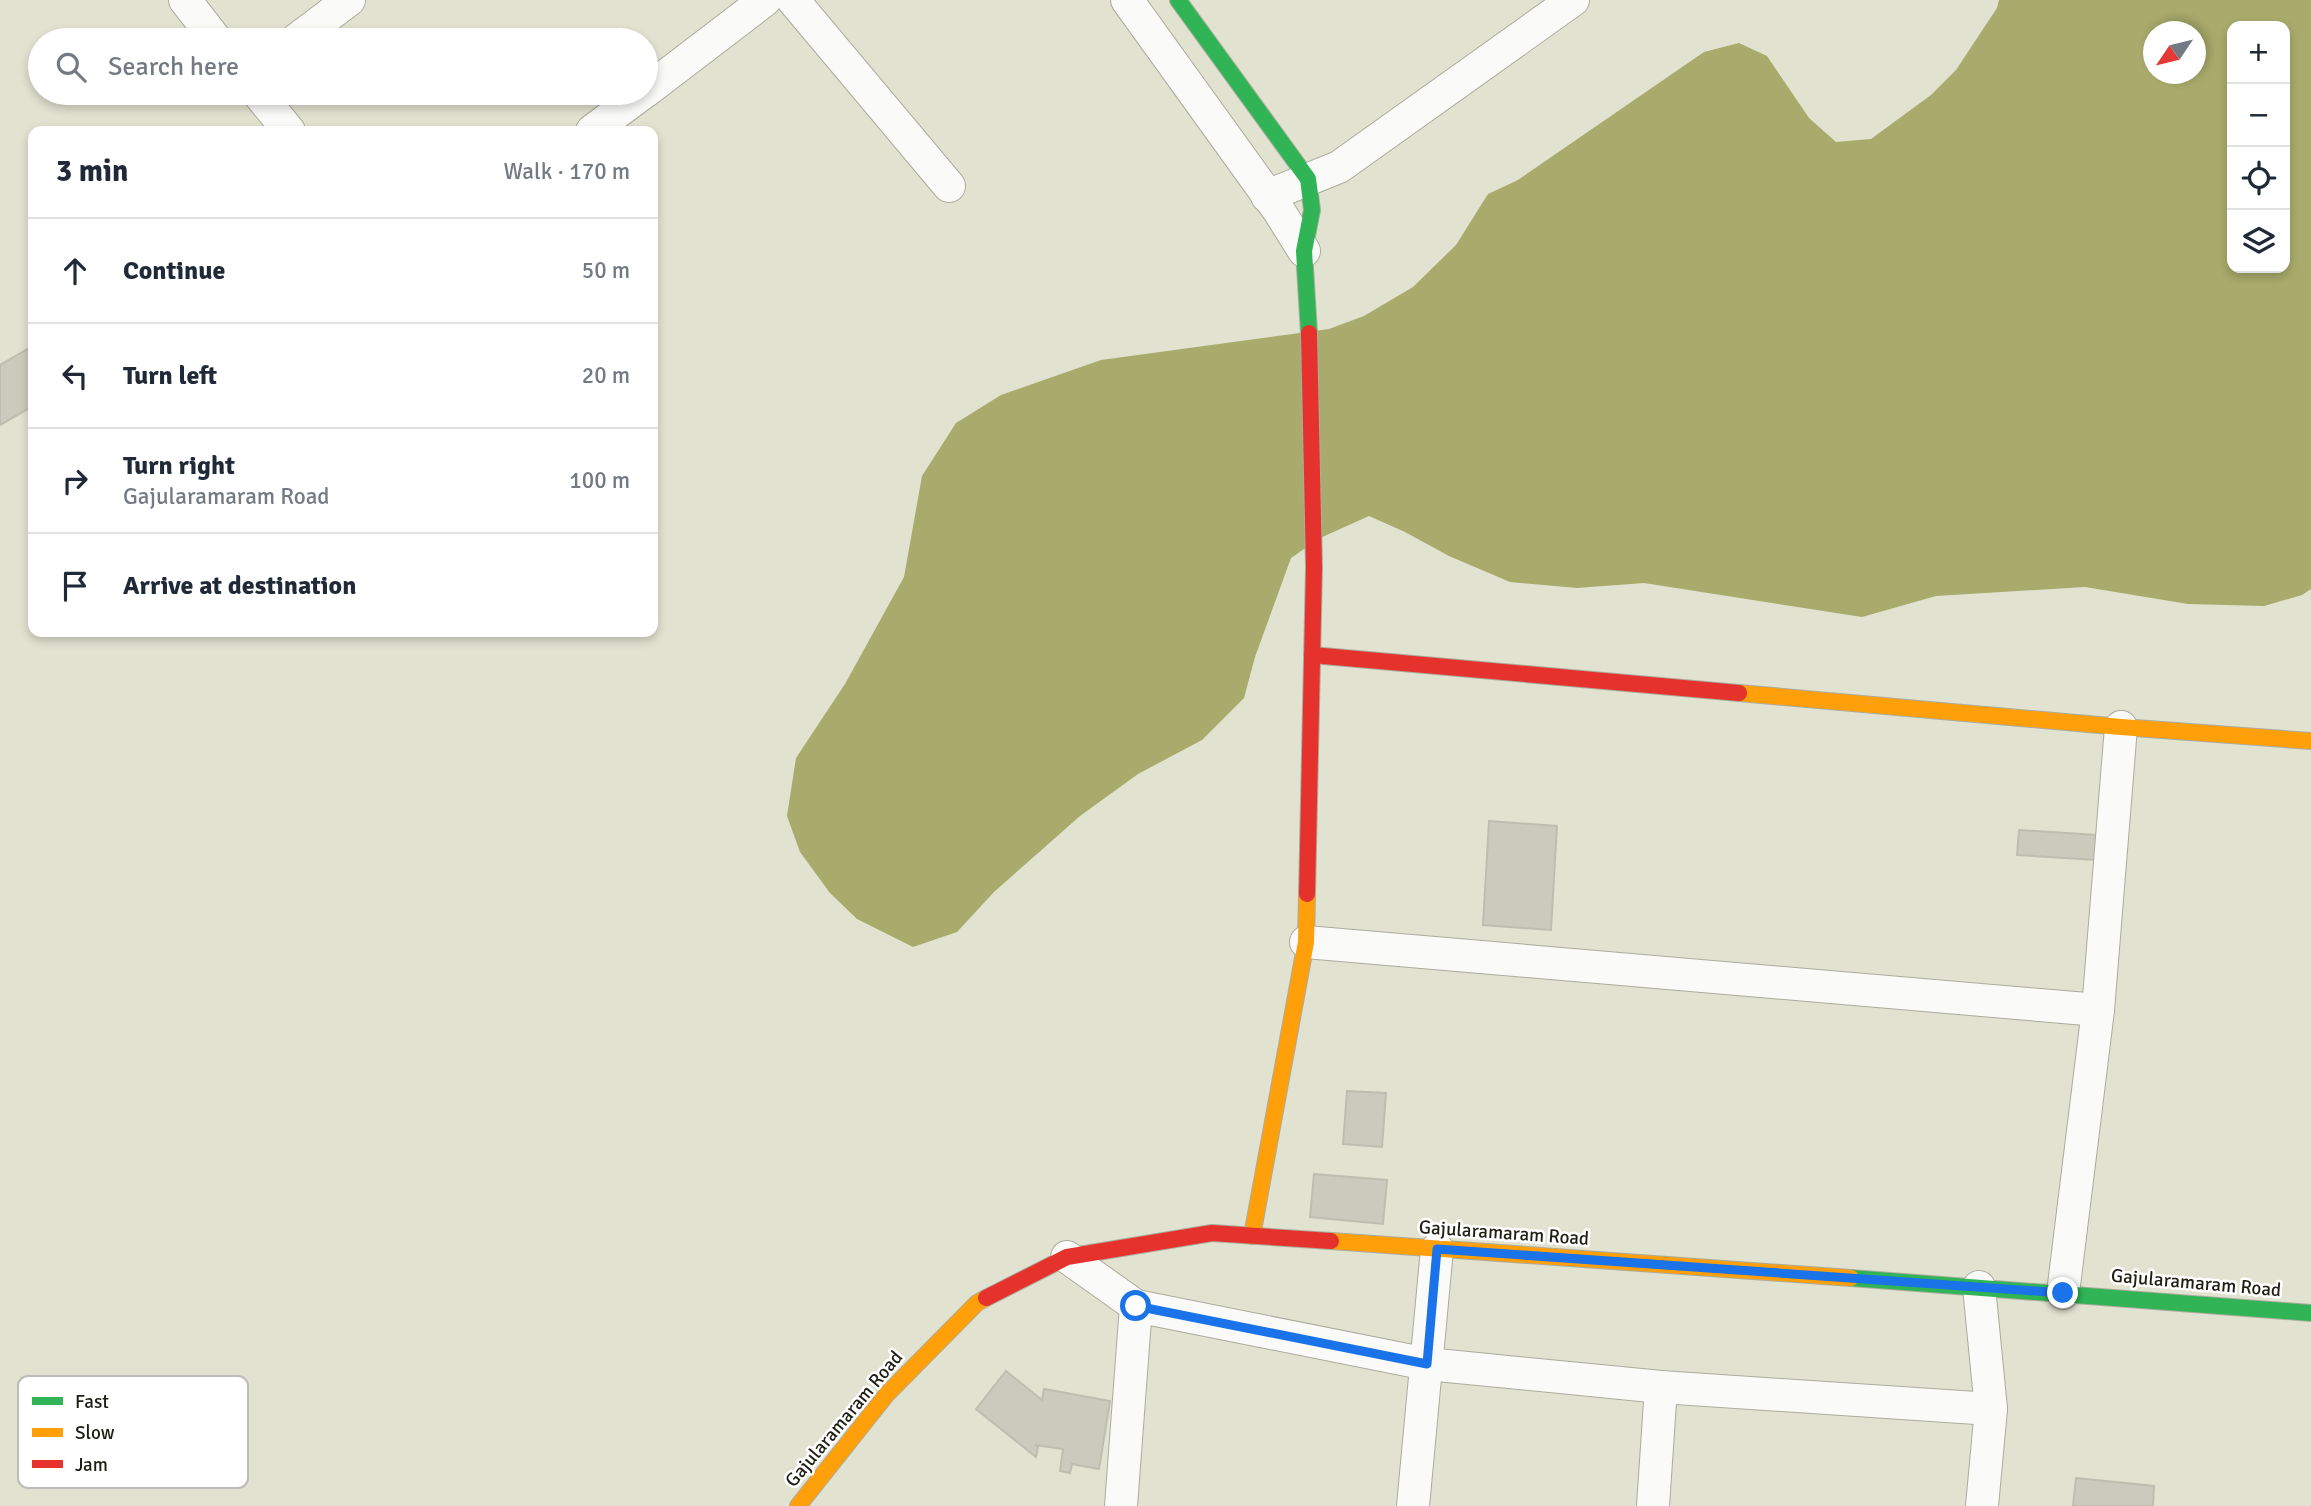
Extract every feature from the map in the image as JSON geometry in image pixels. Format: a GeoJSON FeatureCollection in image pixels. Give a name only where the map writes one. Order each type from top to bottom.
{"type":"FeatureCollection","features":[{"type":"Feature","properties":{"kind":"street"},"geometry":{"type":"LineString","coordinates":[[185,0],[207,28]]}},
{"type":"Feature","properties":{"kind":"street"},"geometry":{"type":"LineString","coordinates":[[312,28],[349,0]]}},
{"type":"Feature","properties":{"kind":"street"},"geometry":{"type":"LineString","coordinates":[[658,81],[765,0]]}},
{"type":"Feature","properties":{"kind":"street"},"geometry":{"type":"LineString","coordinates":[[793,0],[949,186]]}},
{"type":"Feature","properties":{"kind":"street"},"geometry":{"type":"LineString","coordinates":[[1178,0],[1308,179],[1312,210],[1304,251],[1309,311],[1314,567],[1306,942],[1252,1236]]}},
{"type":"Feature","properties":{"kind":"street"},"geometry":{"type":"LineString","coordinates":[[1267,196],[1339,167],[1573,0]]}},
{"type":"Feature","properties":{"kind":"street"},"geometry":{"type":"LineString","coordinates":[[1141,5],[1304,251]]}},
{"type":"Feature","properties":{"kind":"street"},"geometry":{"type":"LineString","coordinates":[[268,105],[285,126]]}},
{"type":"Feature","properties":{"kind":"street"},"geometry":{"type":"LineString","coordinates":[[600,126],[627,105]]}},
{"type":"Feature","properties":{"kind":"street"},"geometry":{"type":"LineString","coordinates":[[1312,655],[2121,727],[2311,741]]}},
{"type":"Feature","properties":{"kind":"street"},"geometry":{"type":"LineString","coordinates":[[2063,1293],[2098,1010],[2121,727]]}},
{"type":"Feature","properties":{"kind":"street"},"geometry":{"type":"LineString","coordinates":[[1306,942],[2098,1010]]}},
{"type":"Feature","properties":{"kind":"street","name":"Gajularamaram Road"},"geometry":{"type":"LineString","coordinates":[[798,1506],[887,1394],[977,1303],[1067,1257],[1212,1233],[2063,1293],[2311,1314]]}},
{"type":"Feature","properties":{"kind":"street"},"geometry":{"type":"LineString","coordinates":[[1413,1506],[1437,1249]]}},
{"type":"Feature","properties":{"kind":"street"},"geometry":{"type":"LineString","coordinates":[[1067,1257],[1136,1306],[1427,1364],[1661,1387],[1991,1409]]}},
{"type":"Feature","properties":{"kind":"street"},"geometry":{"type":"LineString","coordinates":[[1979,1287],[1991,1409],[1982,1506]]}},
{"type":"Feature","properties":{"kind":"street"},"geometry":{"type":"LineString","coordinates":[[1121,1506],[1136,1306]]}},
{"type":"Feature","properties":{"kind":"street"},"geometry":{"type":"LineString","coordinates":[[1653,1506],[1661,1387]]}},
{"type":"Feature","properties":{"kind":"shaded area"},"geometry":{"type":"Polygon","coordinates":[[[1999,0],[2311,0],[2311,589],[2302,595],[2264,606],[2188,604],[2085,587],[1936,596],[1862,617],[1644,583],[1577,588],[1510,582],[1449,556],[1369,516],[1320,538],[1291,558],[1255,657],[1244,698],[1202,740],[1138,774],[1080,816],[994,892],[957,932],[913,947],[857,919],[830,893],[800,852],[787,816],[796,758],[845,684],[904,577],[922,476],[956,423],[1001,395],[1101,360],[1329,329],[1364,316],[1413,287],[1456,245],[1488,194],[1518,180],[1704,52],[1739,43],[1767,56],[1809,118],[1836,142],[1871,139],[1931,95],[1956,70],[1997,8],[1999,0]]]}},
{"type":"Feature","properties":{"kind":"building"},"geometry":{"type":"Polygon","coordinates":[[[28,349],[28,409],[0,425],[0,365],[28,349]]]}},
{"type":"Feature","properties":{"kind":"building"},"geometry":{"type":"Polygon","coordinates":[[[1489,821],[1557,826],[1551,930],[1483,925],[1489,821]]]}},
{"type":"Feature","properties":{"kind":"building"},"geometry":{"type":"Polygon","coordinates":[[[2019,830],[2097,835],[2095,860],[2017,855],[2019,830]]]}},
{"type":"Feature","properties":{"kind":"building"},"geometry":{"type":"Polygon","coordinates":[[[1347,1091],[1386,1093],[1382,1147],[1343,1144],[1347,1091]]]}},
{"type":"Feature","properties":{"kind":"building"},"geometry":{"type":"Polygon","coordinates":[[[1314,1174],[1387,1180],[1383,1224],[1310,1217],[1314,1174]]]}},
{"type":"Feature","properties":{"kind":"building"},"geometry":{"type":"Polygon","coordinates":[[[1006,1371],[1042,1400],[1044,1389],[1110,1401],[1099,1469],[1072,1464],[1070,1473],[1060,1471],[1063,1449],[1035,1445],[1038,1447],[1036,1457],[976,1409],[1006,1371]]]}},
{"type":"Feature","properties":{"kind":"building"},"geometry":{"type":"Polygon","coordinates":[[[2076,1478],[2154,1486],[2153,1506],[2073,1506],[2076,1478]]]}},
{"type":"Feature","properties":{"kind":"traffic: fast"},"geometry":{"type":"LineString","coordinates":[[1178,0],[1308,179],[1312,210],[1304,251],[1309,333]]}},
{"type":"Feature","properties":{"kind":"traffic: fast"},"geometry":{"type":"LineString","coordinates":[[1851,1278],[2311,1313]]}},
{"type":"Feature","properties":{"kind":"traffic: slow"},"geometry":{"type":"LineString","coordinates":[[1739,693],[2311,741]]}},
{"type":"Feature","properties":{"kind":"traffic: slow"},"geometry":{"type":"LineString","coordinates":[[1252,1236],[1306,942],[1307,894]]}},
{"type":"Feature","properties":{"kind":"traffic: slow"},"geometry":{"type":"LineString","coordinates":[[1331,1241],[1851,1278]]}},
{"type":"Feature","properties":{"kind":"traffic: slow"},"geometry":{"type":"LineString","coordinates":[[798,1506],[887,1394],[977,1303],[986,1298]]}},
{"type":"Feature","properties":{"kind":"traffic: jam"},"geometry":{"type":"LineString","coordinates":[[1307,894],[1314,567],[1309,333]]}},
{"type":"Feature","properties":{"kind":"traffic: jam"},"geometry":{"type":"LineString","coordinates":[[1312,655],[1739,693]]}},
{"type":"Feature","properties":{"kind":"traffic: jam"},"geometry":{"type":"LineString","coordinates":[[986,1298],[1067,1257],[1212,1233],[1331,1241]]}},
{"type":"Feature","properties":{"kind":"route"},"geometry":{"type":"LineString","coordinates":[[1136,1306],[1427,1364],[1437,1249],[2063,1293]]}}]}
